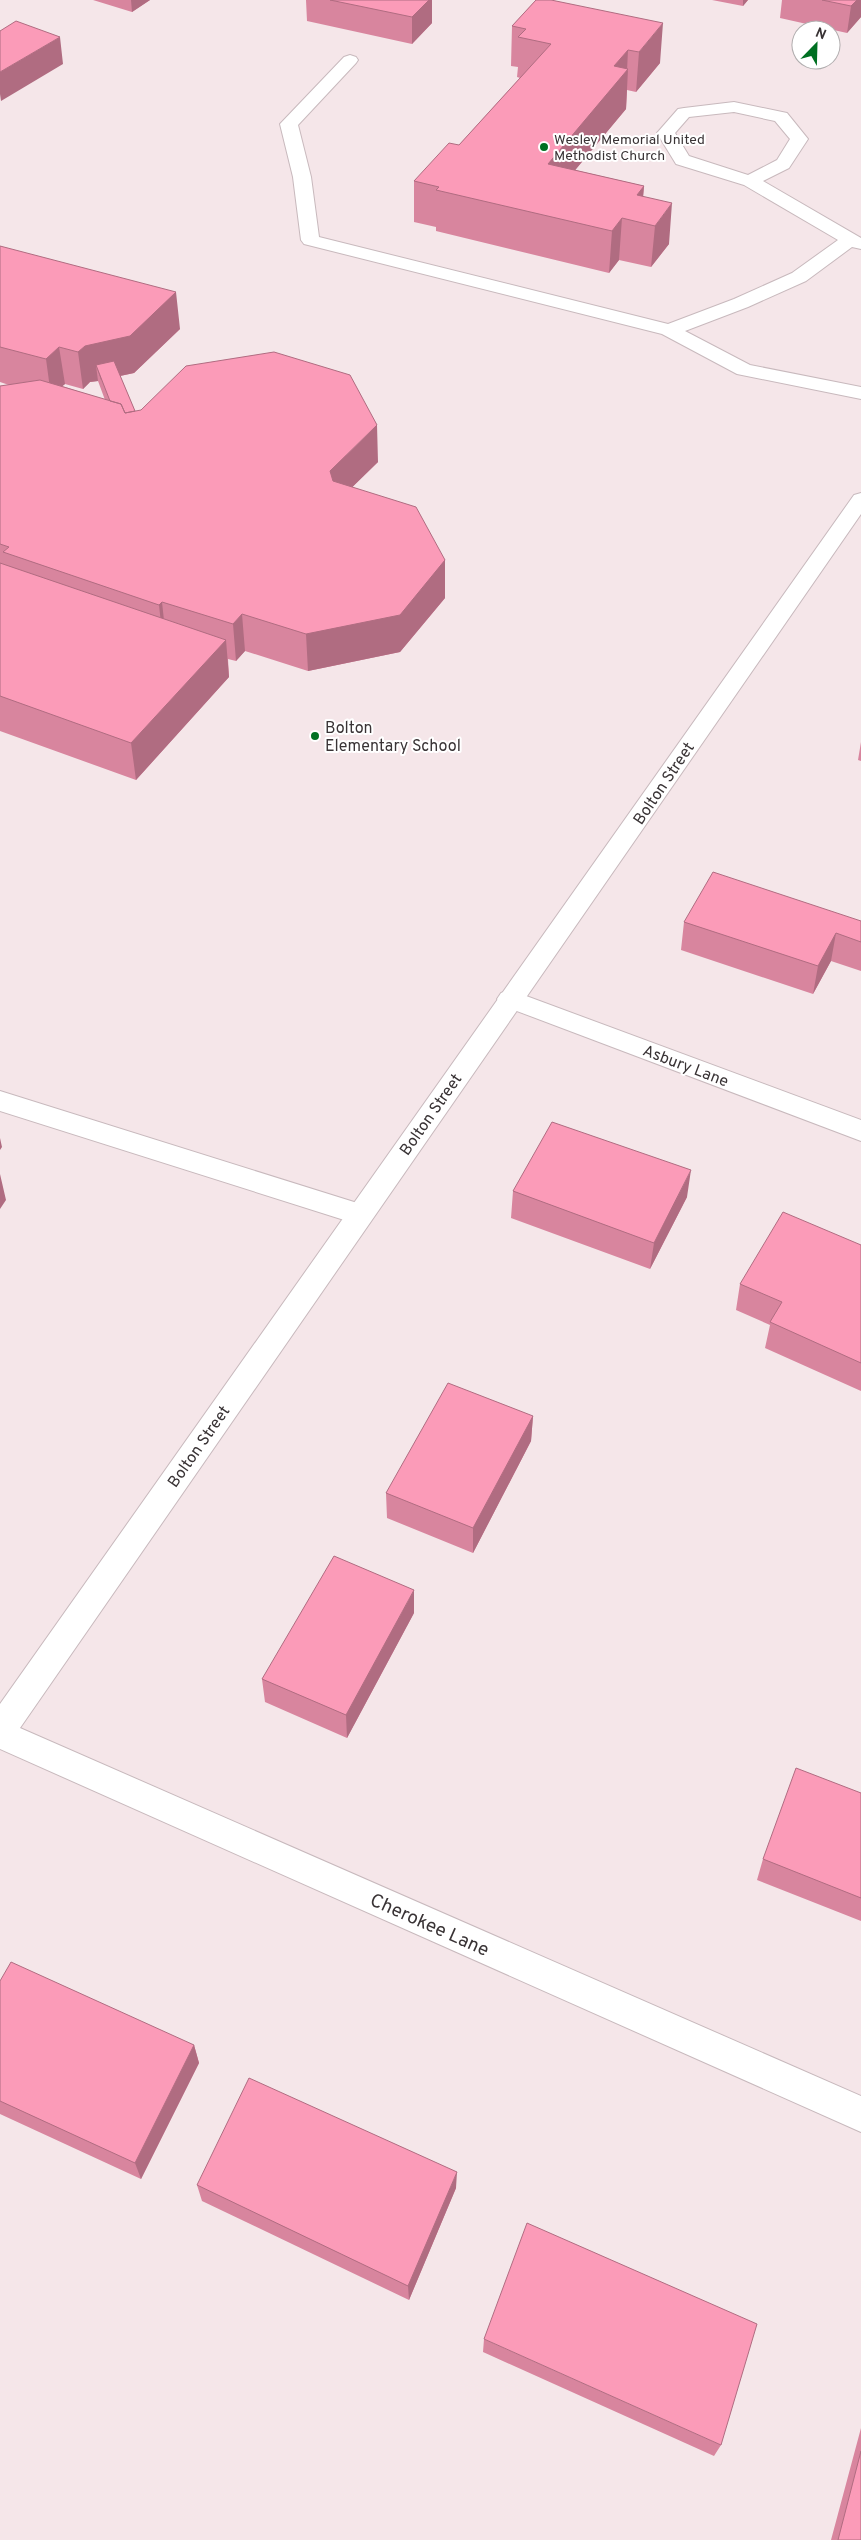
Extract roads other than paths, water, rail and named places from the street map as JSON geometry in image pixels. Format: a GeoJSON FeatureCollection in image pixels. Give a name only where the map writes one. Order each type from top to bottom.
{"type":"FeatureCollection","features":[{"type":"Feature","properties":{"kind":"street"},"geometry":{"type":"LineString","coordinates":[[350,60],[289,124],[302,177],[310,240],[669,330],[744,370],[861,393]]}},
{"type":"Feature","properties":{"kind":"street"},"geometry":{"type":"LineString","coordinates":[[669,330],[741,303],[799,277],[856,242],[750,181],[682,160],[666,133],[684,113],[734,107],[781,116],[799,139],[783,164],[750,181]]}},
{"type":"Feature","properties":{"kind":"street","name":"Bolton Street"},"geometry":{"type":"LineString","coordinates":[[0,1730],[510,999],[567,924],[861,499]]}},
{"type":"Feature","properties":{"kind":"street","name":"Asbury Lane"},"geometry":{"type":"LineString","coordinates":[[510,999],[861,1131]]}},
{"type":"Feature","properties":{"kind":"street"},"geometry":{"type":"LineString","coordinates":[[0,1101],[360,1214]]}},
{"type":"Feature","properties":{"kind":"street","name":"Cherokee Lane"},"geometry":{"type":"LineString","coordinates":[[0,1734],[861,2114]]}},
{"type":"Feature","properties":{"kind":"place","name":"Wesley Memorial United Methodist Church"},"geometry":{"type":"Point","coordinates":[544,147]}},
{"type":"Feature","properties":{"kind":"place","name":"Bolton Elementary School"},"geometry":{"type":"Point","coordinates":[315,736]}}]}
